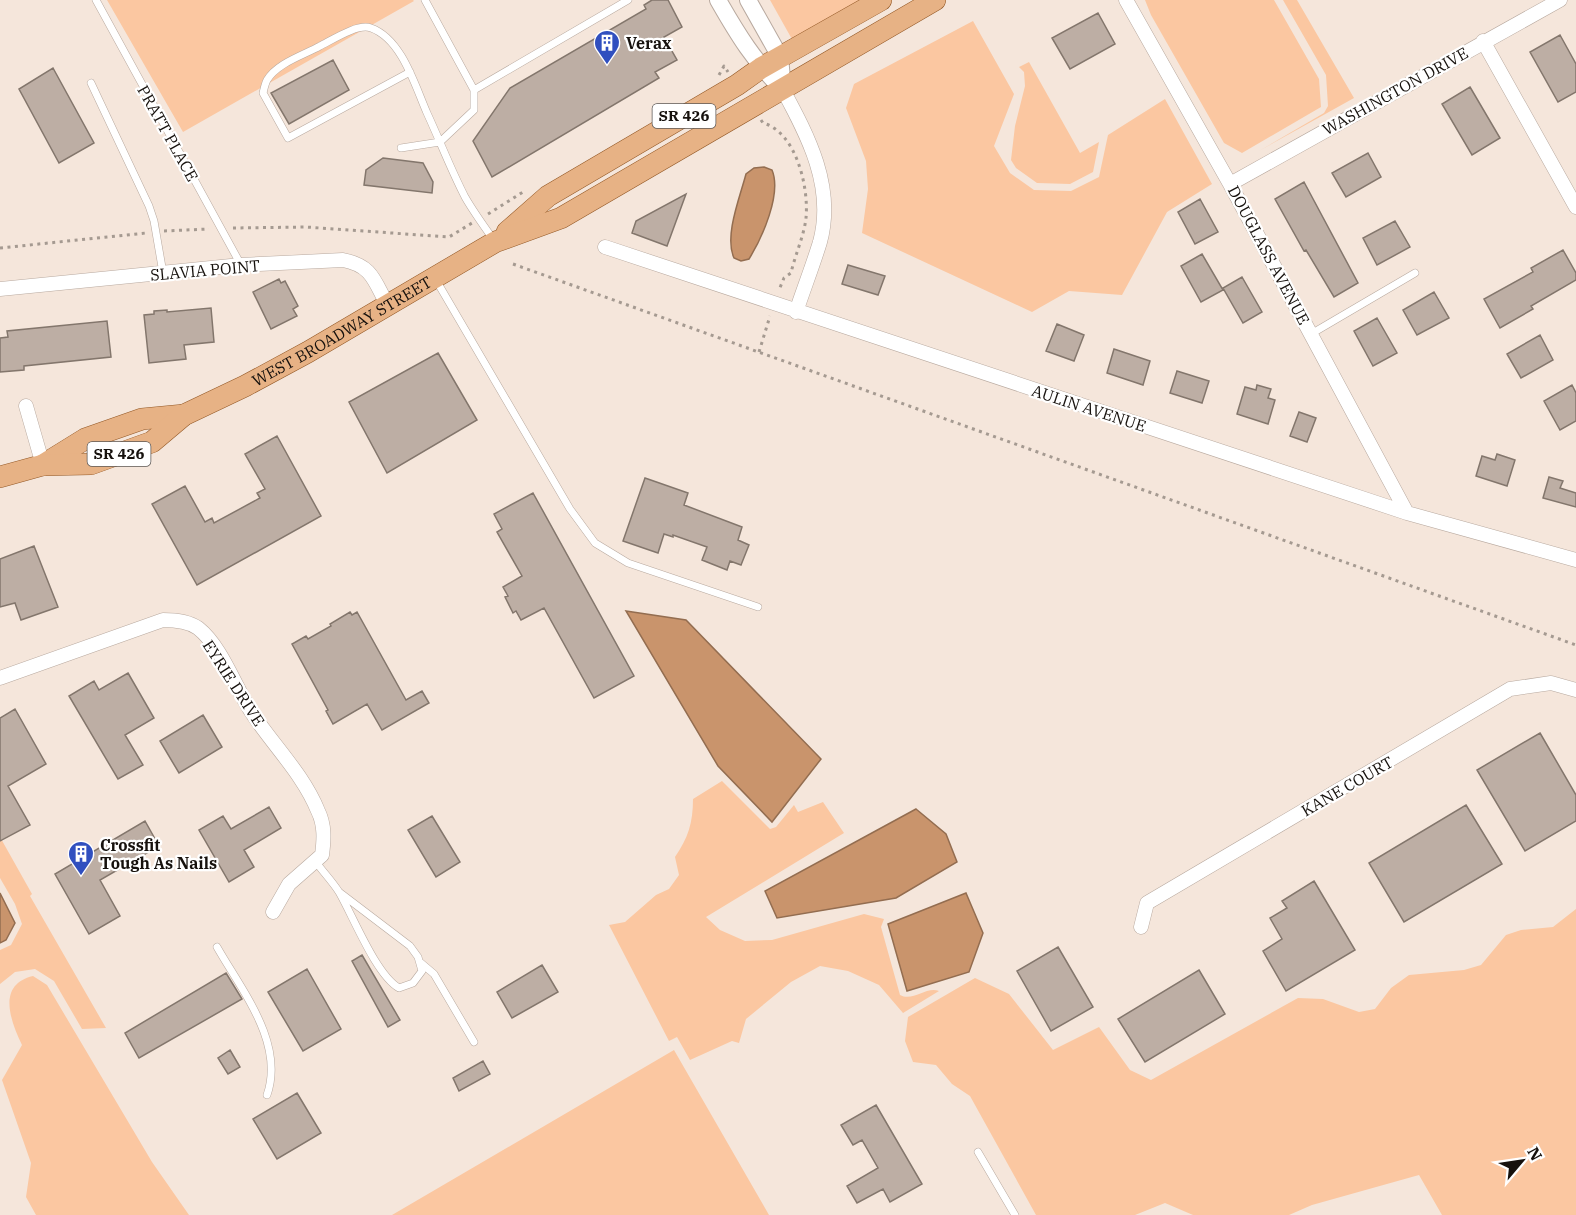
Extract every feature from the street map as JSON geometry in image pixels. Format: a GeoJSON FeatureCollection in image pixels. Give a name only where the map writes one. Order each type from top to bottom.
{"type":"FeatureCollection","features":[{"type":"Feature","properties":{"kind":"main road","name":"WEST BROADWAY STREET"},"geometry":{"type":"LineString","coordinates":[[0,477],[44,465],[85,439],[142,419],[184,415],[245,386],[388,306],[495,242],[548,196],[737,85],[761,68],[881,0]]}},
{"type":"Feature","properties":{"kind":"main road","name":"WEST BROADWAY STREET"},"geometry":{"type":"LineString","coordinates":[[495,242],[561,218],[935,0]]}},
{"type":"Feature","properties":{"kind":"street"},"geometry":{"type":"LineString","coordinates":[[718,0],[761,68],[783,90],[814,154],[824,187],[824,211],[820,240],[796,312]]}},
{"type":"Feature","properties":{"kind":"street"},"geometry":{"type":"LineString","coordinates":[[748,0],[780,57],[783,90]]}},
{"type":"Feature","properties":{"kind":"street","name":"DOUGLASS AVENUE"},"geometry":{"type":"LineString","coordinates":[[1126,0],[1230,184],[1407,513]]}},
{"type":"Feature","properties":{"kind":"street","name":"WASHINGTON DRIVE"},"geometry":{"type":"LineString","coordinates":[[1230,184],[1560,0]]}},
{"type":"Feature","properties":{"kind":"street"},"geometry":{"type":"LineString","coordinates":[[1483,41],[1571,186],[1576,207]]}},
{"type":"Feature","properties":{"kind":"street","name":"AULIN AVENUE"},"geometry":{"type":"LineString","coordinates":[[605,247],[1407,513],[1576,560]]}},
{"type":"Feature","properties":{"kind":"street","name":"SLAVIA POINT"},"geometry":{"type":"LineString","coordinates":[[0,289],[241,266],[343,260],[360,263],[368,271],[388,306]]}},
{"type":"Feature","properties":{"kind":"street"},"geometry":{"type":"LineString","coordinates":[[26,406],[44,465]]}},
{"type":"Feature","properties":{"kind":"street","name":"EYRIE DRIVE"},"geometry":{"type":"LineString","coordinates":[[0,678],[163,620],[179,621],[197,627],[214,645],[251,712],[310,793],[320,814],[324,835],[322,855],[316,862]]}},
{"type":"Feature","properties":{"kind":"street","name":"KANE COURT"},"geometry":{"type":"LineString","coordinates":[[1141,927],[1147,903],[1510,689],[1551,683],[1576,690]]}},
{"type":"Feature","properties":{"kind":"street"},"geometry":{"type":"LineString","coordinates":[[273,912],[290,884],[316,862]]}},
{"type":"Feature","properties":{"kind":"lane","name":"PRATT PLACE"},"geometry":{"type":"LineString","coordinates":[[96,0],[241,266]]}},
{"type":"Feature","properties":{"kind":"lane"},"geometry":{"type":"LineString","coordinates":[[400,148],[440,142],[474,110],[474,90],[425,0]]}},
{"type":"Feature","properties":{"kind":"lane"},"geometry":{"type":"LineString","coordinates":[[474,90],[628,0]]}},
{"type":"Feature","properties":{"kind":"lane"},"geometry":{"type":"LineString","coordinates":[[410,72],[288,138],[263,93],[267,80],[278,68],[362,26],[382,34],[399,53],[410,72],[418,86],[440,142],[466,198],[495,242]]}},
{"type":"Feature","properties":{"kind":"lane"},"geometry":{"type":"LineString","coordinates":[[91,83],[149,206],[154,221],[163,273]]}},
{"type":"Feature","properties":{"kind":"lane"},"geometry":{"type":"LineString","coordinates":[[1311,334],[1415,273]]}},
{"type":"Feature","properties":{"kind":"lane"},"geometry":{"type":"LineString","coordinates":[[435,278],[570,509],[595,543],[628,563],[758,607]]}},
{"type":"Feature","properties":{"kind":"lane"},"geometry":{"type":"LineString","coordinates":[[316,862],[339,892],[378,964],[392,984],[399,988],[413,983],[422,971],[421,963]]}},
{"type":"Feature","properties":{"kind":"lane"},"geometry":{"type":"LineString","coordinates":[[339,892],[410,946],[421,963],[434,974],[474,1042]]}},
{"type":"Feature","properties":{"kind":"lane"},"geometry":{"type":"LineString","coordinates":[[217,947],[264,1029],[273,1080],[267,1095]]}},
{"type":"Feature","properties":{"kind":"lane"},"geometry":{"type":"LineString","coordinates":[[978,1152],[1015,1215]]}},
{"type":"Feature","properties":{"kind":"path"},"geometry":{"type":"LineString","coordinates":[[763,123],[773,126],[786,137],[796,156],[804,189],[806,219],[790,273],[784,279],[779,291]]}},
{"type":"Feature","properties":{"kind":"path"},"geometry":{"type":"LineString","coordinates":[[449,237],[471,224]]}},
{"type":"Feature","properties":{"kind":"path"},"geometry":{"type":"LineString","coordinates":[[513,264],[1576,645]]}},
{"type":"Feature","properties":{"kind":"path"},"geometry":{"type":"LineString","coordinates":[[759,352],[772,310]]}},
{"type":"Feature","properties":{"kind":"shaded area"},"geometry":{"type":"Polygon","coordinates":[[[107,0],[413,0],[414,1],[183,132],[107,0]]]}},
{"type":"Feature","properties":{"kind":"shaded area"},"geometry":{"type":"Polygon","coordinates":[[[770,0],[865,0],[793,41],[770,0]]]}},
{"type":"Feature","properties":{"kind":"shaded area"},"geometry":{"type":"Polygon","coordinates":[[[1145,0],[1274,0],[1319,79],[1321,107],[1242,153],[1224,143],[1151,15],[1145,0]]]}},
{"type":"Feature","properties":{"kind":"shaded area"},"geometry":{"type":"Polygon","coordinates":[[[1283,0],[1297,0],[1354,98],[1259,151],[1324,113],[1328,106],[1326,75],[1283,0]]]}},
{"type":"Feature","properties":{"kind":"shaded area"},"geometry":{"type":"Polygon","coordinates":[[[973,21],[1014,94],[994,146],[1010,173],[1034,190],[1071,191],[1099,177],[1108,135],[1165,99],[1212,184],[1167,212],[1122,295],[1069,291],[1032,312],[862,233],[868,189],[866,161],[846,108],[854,84],[973,21]]]}},
{"type":"Feature","properties":{"kind":"shaded area"},"geometry":{"type":"Polygon","coordinates":[[[1029,62],[1080,153],[1099,142],[1093,172],[1070,184],[1037,183],[1016,168],[1011,160],[1015,126],[1025,86],[1024,72],[1019,67],[1029,62]]]}},
{"type":"Feature","properties":{"kind":"shaded area"},"geometry":{"type":"Polygon","coordinates":[[[764,167],[772,170],[773,203],[765,228],[754,250],[749,259],[741,261],[734,258],[731,249],[734,216],[746,174],[754,168],[764,167]]]}},
{"type":"Feature","properties":{"kind":"shaded area"},"geometry":{"type":"Polygon","coordinates":[[[626,611],[686,620],[821,759],[772,822],[718,766],[626,611]]]}},
{"type":"Feature","properties":{"kind":"shaded area"},"geometry":{"type":"Polygon","coordinates":[[[722,781],[770,829],[776,827],[794,805],[798,812],[823,802],[844,833],[706,917],[720,930],[745,941],[772,940],[864,914],[884,919],[881,927],[900,995],[910,997],[929,990],[939,991],[903,1013],[879,985],[848,971],[820,966],[791,982],[746,1019],[739,1043],[732,1041],[690,1060],[677,1037],[669,1041],[609,925],[625,922],[656,895],[669,889],[679,875],[675,857],[689,830],[693,799],[722,781]]]}},
{"type":"Feature","properties":{"kind":"shaded area"},"geometry":{"type":"Polygon","coordinates":[[[916,809],[946,834],[957,862],[896,898],[777,918],[765,891],[916,809]]]}},
{"type":"Feature","properties":{"kind":"shaded area"},"geometry":{"type":"Polygon","coordinates":[[[0,837],[32,894],[30,896],[106,1028],[82,1029],[54,981],[35,969],[15,972],[0,984],[0,950],[11,945],[22,924],[15,904],[0,878],[0,837]]]}},
{"type":"Feature","properties":{"kind":"shaded area"},"geometry":{"type":"Polygon","coordinates":[[[0,893],[15,923],[6,940],[0,943],[0,893]]]}},
{"type":"Feature","properties":{"kind":"shaded area"},"geometry":{"type":"Polygon","coordinates":[[[966,893],[983,933],[969,972],[907,991],[888,924],[966,893]]]}},
{"type":"Feature","properties":{"kind":"shaded area"},"geometry":{"type":"Polygon","coordinates":[[[1576,909],[1576,1215],[1442,1215],[1419,1175],[1312,1205],[1289,1215],[1193,1215],[1165,1203],[1135,1215],[1036,1215],[970,1096],[952,1084],[936,1065],[913,1062],[905,1041],[908,1017],[975,978],[1009,994],[1053,1050],[1099,1027],[1130,1070],[1151,1080],[1298,998],[1323,999],[1359,1012],[1375,1009],[1391,988],[1409,975],[1464,970],[1481,965],[1506,935],[1521,930],[1553,927],[1576,909]]]}},
{"type":"Feature","properties":{"kind":"shaded area"},"geometry":{"type":"Polygon","coordinates":[[[33,976],[47,985],[152,1162],[189,1215],[36,1215],[26,1197],[31,1163],[2,1080],[22,1045],[10,1012],[11,993],[22,980],[33,976]]]}},
{"type":"Feature","properties":{"kind":"shaded area"},"geometry":{"type":"Polygon","coordinates":[[[674,1050],[769,1215],[392,1215],[674,1050]]]}},
{"type":"Feature","properties":{"kind":"building","name":"Verax"},"geometry":{"type":"Polygon","coordinates":[[[652,0],[668,0],[682,27],[664,37],[677,60],[655,72],[659,78],[492,177],[473,141],[510,88],[646,9],[644,5],[652,0]]]}},
{"type":"Feature","properties":{"kind":"building"},"geometry":{"type":"Polygon","coordinates":[[[1098,13],[1115,44],[1070,69],[1052,38],[1098,13]]]}},
{"type":"Feature","properties":{"kind":"building"},"geometry":{"type":"Polygon","coordinates":[[[1560,35],[1576,64],[1576,92],[1558,102],[1530,52],[1560,35]]]}},
{"type":"Feature","properties":{"kind":"building"},"geometry":{"type":"Polygon","coordinates":[[[333,60],[349,90],[289,124],[271,93],[333,60]]]}},
{"type":"Feature","properties":{"kind":"building"},"geometry":{"type":"Polygon","coordinates":[[[53,68],[94,143],[59,163],[19,89],[53,68]]]}},
{"type":"Feature","properties":{"kind":"building"},"geometry":{"type":"Polygon","coordinates":[[[1470,87],[1500,138],[1472,155],[1442,104],[1470,87]]]}},
{"type":"Feature","properties":{"kind":"building"},"geometry":{"type":"Polygon","coordinates":[[[1368,153],[1381,177],[1346,197],[1332,173],[1368,153]]]}},
{"type":"Feature","properties":{"kind":"building"},"geometry":{"type":"Polygon","coordinates":[[[383,158],[423,163],[433,182],[432,193],[364,185],[366,170],[383,158]]]}},
{"type":"Feature","properties":{"kind":"building"},"geometry":{"type":"Polygon","coordinates":[[[1304,182],[1358,283],[1334,297],[1306,250],[1304,251],[1275,199],[1304,182]]]}},
{"type":"Feature","properties":{"kind":"building"},"geometry":{"type":"Polygon","coordinates":[[[686,194],[667,246],[632,233],[636,221],[686,194]]]}},
{"type":"Feature","properties":{"kind":"building"},"geometry":{"type":"Polygon","coordinates":[[[1200,199],[1218,232],[1195,244],[1178,212],[1200,199]]]}},
{"type":"Feature","properties":{"kind":"building"},"geometry":{"type":"Polygon","coordinates":[[[1395,221],[1410,247],[1377,265],[1363,238],[1395,221]]]}},
{"type":"Feature","properties":{"kind":"building"},"geometry":{"type":"Polygon","coordinates":[[[1563,250],[1576,273],[1576,280],[1531,306],[1533,309],[1500,328],[1484,299],[1533,272],[1531,268],[1563,250]]]}},
{"type":"Feature","properties":{"kind":"building"},"geometry":{"type":"Polygon","coordinates":[[[1202,254],[1223,290],[1201,302],[1181,266],[1202,254]]]}},
{"type":"Feature","properties":{"kind":"building"},"geometry":{"type":"Polygon","coordinates":[[[848,265],[885,276],[878,295],[842,284],[848,265]]]}},
{"type":"Feature","properties":{"kind":"building"},"geometry":{"type":"Polygon","coordinates":[[[1242,277],[1262,312],[1243,323],[1223,288],[1242,277]]]}},
{"type":"Feature","properties":{"kind":"building"},"geometry":{"type":"Polygon","coordinates":[[[279,279],[281,283],[285,281],[298,306],[293,309],[297,316],[271,329],[253,292],[279,279]]]}},
{"type":"Feature","properties":{"kind":"building"},"geometry":{"type":"Polygon","coordinates":[[[1434,292],[1449,318],[1417,335],[1403,310],[1434,292]]]}},
{"type":"Feature","properties":{"kind":"building"},"geometry":{"type":"Polygon","coordinates":[[[211,308],[214,342],[184,345],[186,359],[149,363],[144,315],[154,314],[154,311],[211,308]]]}},
{"type":"Feature","properties":{"kind":"building"},"geometry":{"type":"Polygon","coordinates":[[[1377,318],[1397,353],[1373,366],[1354,331],[1377,318]]]}},
{"type":"Feature","properties":{"kind":"building"},"geometry":{"type":"Polygon","coordinates":[[[107,321],[111,357],[24,366],[24,370],[0,372],[0,338],[8,337],[7,331],[107,321]]]}},
{"type":"Feature","properties":{"kind":"building"},"geometry":{"type":"Polygon","coordinates":[[[1057,324],[1084,335],[1074,361],[1046,351],[1057,324]]]}},
{"type":"Feature","properties":{"kind":"building"},"geometry":{"type":"Polygon","coordinates":[[[1540,335],[1553,360],[1521,378],[1507,354],[1540,335]]]}},
{"type":"Feature","properties":{"kind":"building"},"geometry":{"type":"Polygon","coordinates":[[[1114,349],[1150,361],[1143,385],[1107,373],[1114,349]]]}},
{"type":"Feature","properties":{"kind":"building"},"geometry":{"type":"Polygon","coordinates":[[[438,353],[477,420],[387,473],[349,402],[438,353]]]}},
{"type":"Feature","properties":{"kind":"building"},"geometry":{"type":"Polygon","coordinates":[[[1177,371],[1209,381],[1202,403],[1170,393],[1177,371]]]}},
{"type":"Feature","properties":{"kind":"building"},"geometry":{"type":"Polygon","coordinates":[[[1257,385],[1271,389],[1268,398],[1275,400],[1268,424],[1237,414],[1245,387],[1256,390],[1257,385]]]}},
{"type":"Feature","properties":{"kind":"building"},"geometry":{"type":"Polygon","coordinates":[[[1572,385],[1576,393],[1576,421],[1560,430],[1544,401],[1572,385]]]}},
{"type":"Feature","properties":{"kind":"building"},"geometry":{"type":"Polygon","coordinates":[[[1299,412],[1316,418],[1307,442],[1290,436],[1299,412]]]}},
{"type":"Feature","properties":{"kind":"building"},"geometry":{"type":"Polygon","coordinates":[[[277,436],[321,516],[197,585],[152,504],[185,486],[205,522],[212,518],[214,523],[260,498],[257,493],[265,489],[245,454],[277,436]]]}},
{"type":"Feature","properties":{"kind":"building"},"geometry":{"type":"Polygon","coordinates":[[[1497,454],[1515,460],[1507,486],[1476,476],[1482,456],[1495,460],[1497,454]]]}},
{"type":"Feature","properties":{"kind":"building"},"geometry":{"type":"Polygon","coordinates":[[[1549,477],[1563,481],[1560,488],[1576,493],[1576,507],[1543,498],[1549,477]]]}},
{"type":"Feature","properties":{"kind":"building"},"geometry":{"type":"Polygon","coordinates":[[[645,478],[688,493],[684,505],[742,527],[738,540],[749,545],[741,565],[730,561],[727,570],[702,560],[707,547],[673,535],[673,537],[664,534],[658,553],[623,541],[645,478]]]}},
{"type":"Feature","properties":{"kind":"building"},"geometry":{"type":"Polygon","coordinates":[[[533,493],[634,676],[594,698],[544,608],[521,620],[516,611],[513,613],[505,597],[508,596],[503,587],[522,576],[497,532],[502,529],[494,514],[533,493]]]}},
{"type":"Feature","properties":{"kind":"building"},"geometry":{"type":"Polygon","coordinates":[[[34,546],[58,607],[21,620],[15,603],[0,607],[0,559],[34,546]]]}},
{"type":"Feature","properties":{"kind":"building"},"geometry":{"type":"Polygon","coordinates":[[[350,612],[352,615],[357,612],[406,700],[422,691],[429,703],[382,730],[367,704],[333,724],[326,711],[328,710],[292,644],[306,636],[308,639],[350,612]]]}},
{"type":"Feature","properties":{"kind":"building"},"geometry":{"type":"Polygon","coordinates":[[[128,673],[154,718],[125,735],[143,765],[118,779],[69,696],[94,681],[99,690],[128,673]]]}},
{"type":"Feature","properties":{"kind":"building"},"geometry":{"type":"Polygon","coordinates":[[[15,709],[46,764],[8,786],[30,825],[0,841],[0,718],[15,709]]]}},
{"type":"Feature","properties":{"kind":"building"},"geometry":{"type":"Polygon","coordinates":[[[203,715],[222,747],[179,773],[160,741],[203,715]]]}},
{"type":"Feature","properties":{"kind":"building"},"geometry":{"type":"Polygon","coordinates":[[[1540,733],[1576,795],[1576,821],[1525,851],[1477,770],[1540,733]]]}},
{"type":"Feature","properties":{"kind":"building"},"geometry":{"type":"Polygon","coordinates":[[[1466,805],[1502,864],[1404,922],[1369,863],[1466,805]]]}},
{"type":"Feature","properties":{"kind":"building"},"geometry":{"type":"Polygon","coordinates":[[[269,807],[281,828],[244,850],[254,867],[229,882],[199,830],[223,816],[231,829],[269,807]]]}},
{"type":"Feature","properties":{"kind":"building"},"geometry":{"type":"Polygon","coordinates":[[[432,816],[460,862],[436,877],[408,830],[432,816]]]}},
{"type":"Feature","properties":{"kind":"building","name":"Crossfit Tough As Nails"},"geometry":{"type":"Polygon","coordinates":[[[145,821],[159,846],[100,880],[120,916],[89,934],[55,874],[145,821]]]}},
{"type":"Feature","properties":{"kind":"building"},"geometry":{"type":"Polygon","coordinates":[[[1314,881],[1355,950],[1286,991],[1263,951],[1282,939],[1270,918],[1287,908],[1282,901],[1314,881]]]}},
{"type":"Feature","properties":{"kind":"building"},"geometry":{"type":"Polygon","coordinates":[[[1058,947],[1093,1007],[1051,1031],[1017,971],[1058,947]]]}},
{"type":"Feature","properties":{"kind":"building"},"geometry":{"type":"Polygon","coordinates":[[[362,955],[400,1020],[388,1027],[352,961],[362,955]]]}},
{"type":"Feature","properties":{"kind":"building"},"geometry":{"type":"Polygon","coordinates":[[[542,965],[558,992],[512,1018],[497,992],[542,965]]]}},
{"type":"Feature","properties":{"kind":"building"},"geometry":{"type":"Polygon","coordinates":[[[307,969],[341,1029],[303,1051],[268,992],[307,969]]]}},
{"type":"Feature","properties":{"kind":"building"},"geometry":{"type":"Polygon","coordinates":[[[1199,970],[1225,1014],[1145,1062],[1118,1019],[1199,970]]]}},
{"type":"Feature","properties":{"kind":"building"},"geometry":{"type":"Polygon","coordinates":[[[226,973],[242,999],[139,1058],[125,1033],[226,973]]]}},
{"type":"Feature","properties":{"kind":"building"},"geometry":{"type":"Polygon","coordinates":[[[230,1050],[240,1067],[228,1074],[218,1058],[230,1050]]]}},
{"type":"Feature","properties":{"kind":"building"},"geometry":{"type":"Polygon","coordinates":[[[483,1061],[490,1074],[459,1091],[453,1078],[483,1061]]]}},
{"type":"Feature","properties":{"kind":"building"},"geometry":{"type":"Polygon","coordinates":[[[297,1093],[321,1133],[277,1159],[253,1119],[297,1093]]]}},
{"type":"Feature","properties":{"kind":"building"},"geometry":{"type":"Polygon","coordinates":[[[876,1105],[922,1184],[890,1202],[883,1189],[857,1203],[847,1186],[878,1168],[862,1140],[853,1145],[841,1125],[876,1105]]]}},
{"type":"Feature","properties":{"kind":"place","name":"Verax"},"geometry":{"type":"Point","coordinates":[607,66]}},
{"type":"Feature","properties":{"kind":"place","name":"Crossfit Tough As Nails"},"geometry":{"type":"Point","coordinates":[81,877]}}]}
